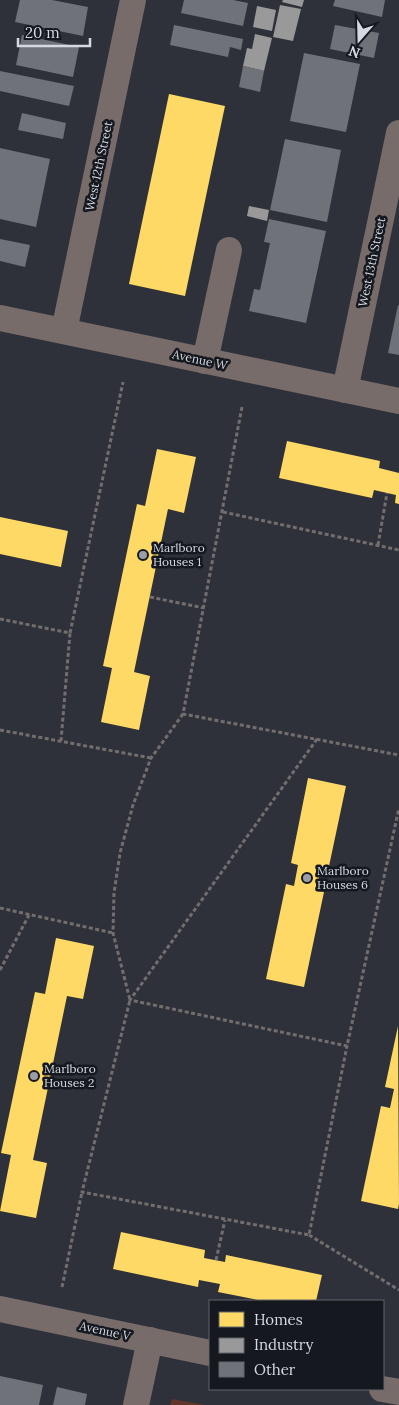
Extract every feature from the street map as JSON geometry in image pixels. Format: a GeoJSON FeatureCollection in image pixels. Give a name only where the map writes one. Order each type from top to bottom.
{"type":"FeatureCollection","features":[{"type":"Feature","properties":{"kind":"street","name":"West 12th Street"},"geometry":{"type":"LineString","coordinates":[[64,331],[133,0]]}},
{"type":"Feature","properties":{"kind":"street","name":"West 13th Street"},"geometry":{"type":"LineString","coordinates":[[345,390],[399,133]]}},
{"type":"Feature","properties":{"kind":"street"},"geometry":{"type":"LineString","coordinates":[[205,361],[229,250]]}},
{"type":"Feature","properties":{"kind":"street","name":"Avenue W"},"geometry":{"type":"LineString","coordinates":[[0,318],[399,402]]}},
{"type":"Feature","properties":{"kind":"street","name":"Avenue V"},"geometry":{"type":"LineString","coordinates":[[0,1310],[209,1353]]}},
{"type":"Feature","properties":{"kind":"street"},"geometry":{"type":"LineString","coordinates":[[136,1405],[150,1340]]}},
{"type":"Feature","properties":{"kind":"street"},"geometry":{"type":"LineString","coordinates":[[384,1389],[399,1392]]}},
{"type":"Feature","properties":{"kind":"path"},"geometry":{"type":"LineString","coordinates":[[61,741],[70,633],[123,382]]}},
{"type":"Feature","properties":{"kind":"path"},"geometry":{"type":"LineString","coordinates":[[130,1000],[113,933],[114,893],[120,852],[133,805],[151,758],[183,714],[242,407]]}},
{"type":"Feature","properties":{"kind":"path"},"geometry":{"type":"LineString","coordinates":[[378,546],[387,493]]}},
{"type":"Feature","properties":{"kind":"path"},"geometry":{"type":"LineString","coordinates":[[223,512],[399,550]]}},
{"type":"Feature","properties":{"kind":"path"},"geometry":{"type":"LineString","coordinates":[[150,597],[204,608]]}},
{"type":"Feature","properties":{"kind":"path"},"geometry":{"type":"LineString","coordinates":[[0,619],[70,633]]}},
{"type":"Feature","properties":{"kind":"path"},"geometry":{"type":"LineString","coordinates":[[183,714],[399,755]]}},
{"type":"Feature","properties":{"kind":"path"},"geometry":{"type":"LineString","coordinates":[[0,730],[151,758]]}},
{"type":"Feature","properties":{"kind":"path"},"geometry":{"type":"LineString","coordinates":[[62,1287],[82,1192],[130,1000],[317,739]]}},
{"type":"Feature","properties":{"kind":"path"},"geometry":{"type":"LineString","coordinates":[[309,1235],[399,808]]}},
{"type":"Feature","properties":{"kind":"path"},"geometry":{"type":"LineString","coordinates":[[0,908],[113,933]]}},
{"type":"Feature","properties":{"kind":"path"},"geometry":{"type":"LineString","coordinates":[[0,970],[29,915]]}},
{"type":"Feature","properties":{"kind":"path"},"geometry":{"type":"LineString","coordinates":[[130,1000],[348,1046]]}},
{"type":"Feature","properties":{"kind":"path"},"geometry":{"type":"LineString","coordinates":[[82,1192],[309,1235],[399,1290]]}},
{"type":"Feature","properties":{"kind":"path"},"geometry":{"type":"LineString","coordinates":[[216,1260],[226,1220]]}},
{"type":"Feature","properties":{"kind":"shaded area"},"geometry":{"type":"Polygon","coordinates":[[[172,1399],[205,1405],[170,1405],[172,1399]]]}},
{"type":"Feature","properties":{"kind":"building: Homes"},"geometry":{"type":"Polygon","coordinates":[[[169,94],[225,106],[185,296],[129,284],[169,94]]]}},
{"type":"Feature","properties":{"kind":"building: Homes"},"geometry":{"type":"Polygon","coordinates":[[[287,441],[380,461],[379,468],[399,473],[399,504],[395,503],[396,495],[374,490],[372,498],[279,478],[287,441]]]}},
{"type":"Feature","properties":{"kind":"building: Homes","name":"Marlboro Houses 1"},"geometry":{"type":"Polygon","coordinates":[[[157,449],[196,457],[184,513],[168,509],[134,672],[150,676],[139,730],[101,722],[112,668],[103,666],[137,504],[145,506],[157,449]]]}},
{"type":"Feature","properties":{"kind":"building: Homes"},"geometry":{"type":"Polygon","coordinates":[[[0,517],[68,531],[61,567],[0,554],[0,517]]]}},
{"type":"Feature","properties":{"kind":"building: Homes","name":"Marlboro Houses 6"},"geometry":{"type":"Polygon","coordinates":[[[308,778],[346,786],[328,871],[321,869],[316,891],[324,892],[304,987],[266,979],[286,884],[294,886],[298,865],[291,863],[308,778]]]}},
{"type":"Feature","properties":{"kind":"building: Homes","name":"Marlboro Houses 2"},"geometry":{"type":"Polygon","coordinates":[[[56,938],[94,946],[83,999],[67,996],[33,1160],[47,1163],[36,1218],[0,1211],[11,1155],[1,1153],[35,992],[45,994],[56,938]]]}},
{"type":"Feature","properties":{"kind":"building: Homes"},"geometry":{"type":"Polygon","coordinates":[[[398,1026],[398,1209],[361,1201],[381,1106],[390,1108],[394,1089],[385,1087],[398,1026]]]}},
{"type":"Feature","properties":{"kind":"building: Homes"},"geometry":{"type":"Polygon","coordinates":[[[121,1232],[205,1250],[204,1258],[225,1262],[226,1255],[322,1275],[316,1300],[258,1300],[218,1292],[220,1284],[199,1280],[198,1287],[113,1269],[121,1232]]]}},
{"type":"Feature","properties":{"kind":"building: Industry"},"geometry":{"type":"Polygon","coordinates":[[[283,0],[304,0],[302,7],[282,2],[283,0]]]}},
{"type":"Feature","properties":{"kind":"building: Industry"},"geometry":{"type":"Polygon","coordinates":[[[280,5],[301,9],[293,41],[273,37],[280,5]]]}},
{"type":"Feature","properties":{"kind":"building: Industry"},"geometry":{"type":"Polygon","coordinates":[[[257,6],[276,10],[272,31],[253,27],[257,6]]]}},
{"type":"Feature","properties":{"kind":"building: Industry"},"geometry":{"type":"Polygon","coordinates":[[[255,34],[272,38],[264,71],[243,66],[247,48],[252,49],[255,34]]]}},
{"type":"Feature","properties":{"kind":"building: Industry"},"geometry":{"type":"Polygon","coordinates":[[[249,206],[269,210],[267,221],[247,216],[249,206]]]}},
{"type":"Feature","properties":{"kind":"building: Other"},"geometry":{"type":"Polygon","coordinates":[[[20,0],[52,0],[88,7],[83,36],[15,22],[20,0]]]}},
{"type":"Feature","properties":{"kind":"building: Other"},"geometry":{"type":"Polygon","coordinates":[[[184,0],[233,0],[248,3],[243,26],[181,13],[184,0]]]}},
{"type":"Feature","properties":{"kind":"building: Other"},"geometry":{"type":"Polygon","coordinates":[[[335,0],[385,0],[382,17],[333,6],[335,0]]]}},
{"type":"Feature","properties":{"kind":"building: Other"},"geometry":{"type":"Polygon","coordinates":[[[174,25],[243,39],[241,50],[230,47],[228,57],[170,45],[174,25]]]}},
{"type":"Feature","properties":{"kind":"building: Other"},"geometry":{"type":"Polygon","coordinates":[[[335,25],[379,33],[374,58],[330,49],[335,25]]]}},
{"type":"Feature","properties":{"kind":"building: Other"},"geometry":{"type":"Polygon","coordinates":[[[22,35],[79,47],[73,77],[16,65],[22,35]]]}},
{"type":"Feature","properties":{"kind":"building: Other"},"geometry":{"type":"Polygon","coordinates":[[[304,53],[360,64],[346,132],[290,121],[304,53]]]}},
{"type":"Feature","properties":{"kind":"building: Other"},"geometry":{"type":"Polygon","coordinates":[[[243,66],[264,71],[260,92],[239,87],[243,66]]]}},
{"type":"Feature","properties":{"kind":"building: Other"},"geometry":{"type":"Polygon","coordinates":[[[0,71],[74,86],[69,106],[0,91],[0,71]]]}},
{"type":"Feature","properties":{"kind":"building: Other"},"geometry":{"type":"Polygon","coordinates":[[[22,113],[66,123],[63,139],[18,130],[22,113]]]}},
{"type":"Feature","properties":{"kind":"building: Other"},"geometry":{"type":"Polygon","coordinates":[[[285,139],[341,150],[327,222],[270,210],[285,139]]]}},
{"type":"Feature","properties":{"kind":"building: Other"},"geometry":{"type":"Polygon","coordinates":[[[0,148],[50,159],[36,227],[0,219],[0,148]]]}},
{"type":"Feature","properties":{"kind":"building: Other"},"geometry":{"type":"Polygon","coordinates":[[[269,219],[326,231],[306,323],[249,311],[254,289],[260,290],[270,243],[264,242],[269,219]]]}},
{"type":"Feature","properties":{"kind":"building: Other"},"geometry":{"type":"Polygon","coordinates":[[[0,239],[30,245],[25,267],[0,261],[0,239]]]}},
{"type":"Feature","properties":{"kind":"building: Other"},"geometry":{"type":"Polygon","coordinates":[[[399,306],[399,355],[388,353],[399,306]]]}},
{"type":"Feature","properties":{"kind":"building: Other"},"geometry":{"type":"Polygon","coordinates":[[[0,1376],[43,1385],[39,1405],[0,1405],[0,1376]]]}},
{"type":"Feature","properties":{"kind":"building: Other"},"geometry":{"type":"Polygon","coordinates":[[[57,1387],[87,1394],[85,1405],[53,1405],[57,1387]]]}},
{"type":"Feature","properties":{"kind":"place","name":"Marlboro Houses 1"},"geometry":{"type":"Point","coordinates":[143,555]}},
{"type":"Feature","properties":{"kind":"place","name":"Marlboro Houses 6"},"geometry":{"type":"Point","coordinates":[307,878]}},
{"type":"Feature","properties":{"kind":"place","name":"Marlboro Houses 2"},"geometry":{"type":"Point","coordinates":[34,1076]}}]}
